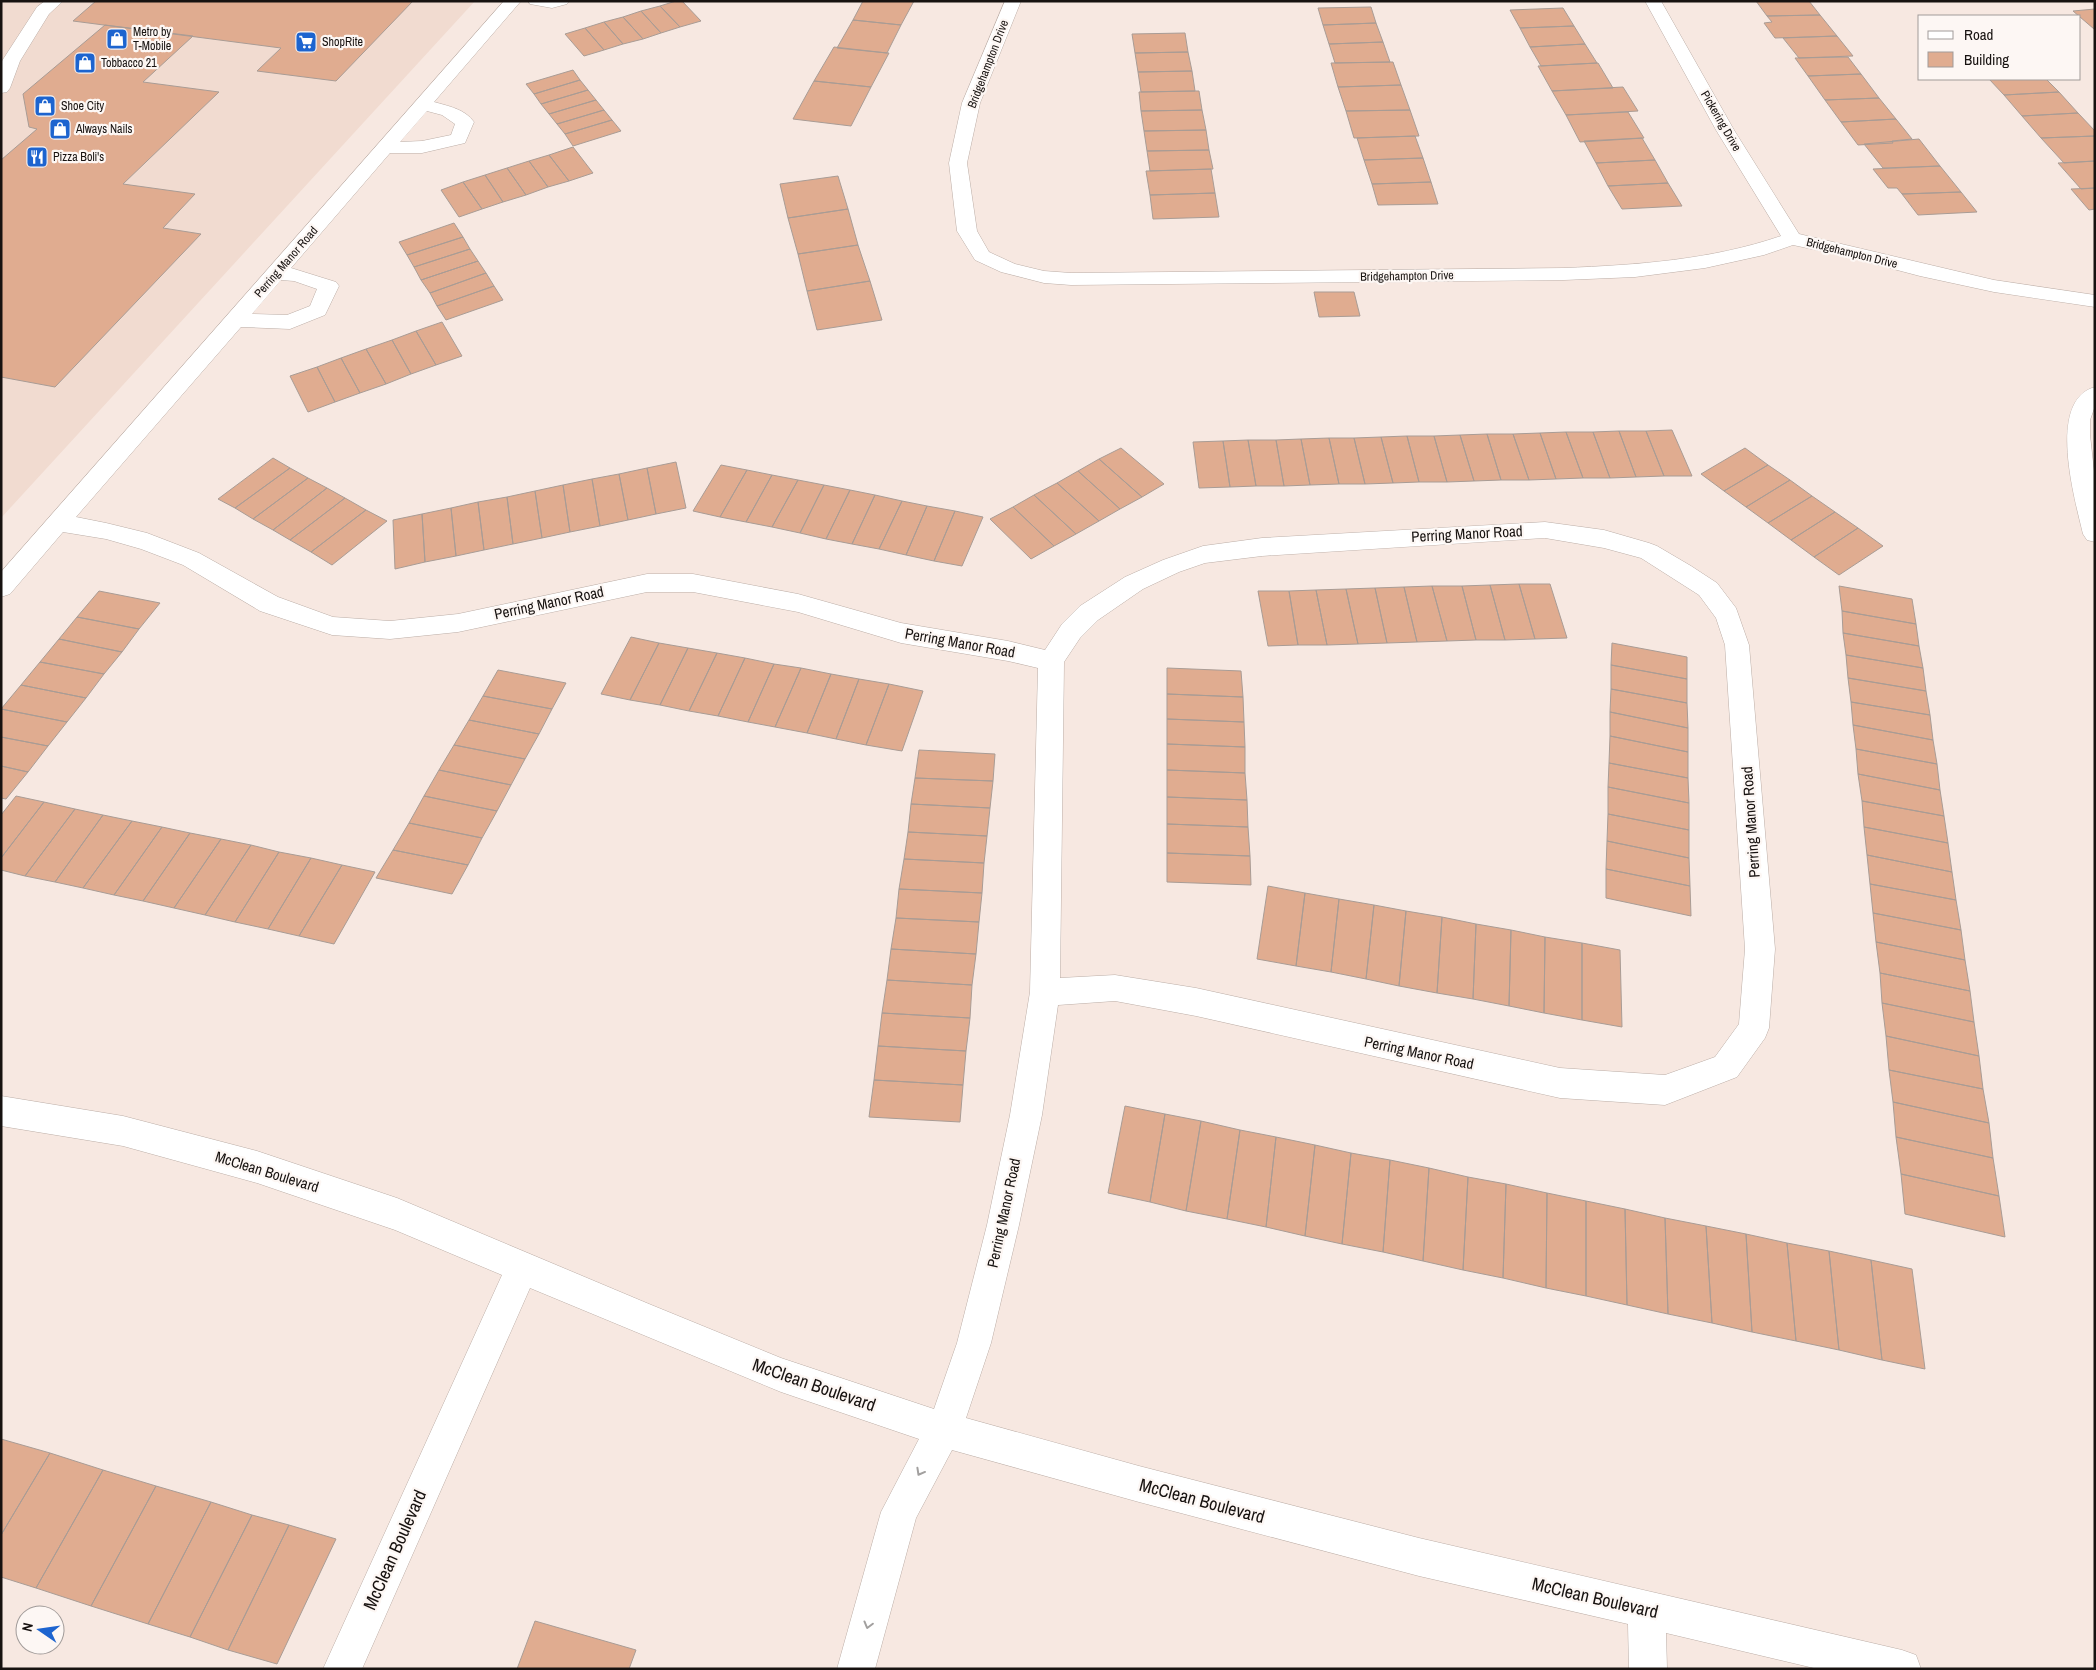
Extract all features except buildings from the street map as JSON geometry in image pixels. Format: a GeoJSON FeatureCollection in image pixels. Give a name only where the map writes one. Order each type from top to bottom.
{"type":"FeatureCollection","features":[{"type":"Feature","properties":{"kind":"street"},"geometry":{"type":"LineString","coordinates":[[1,88],[11,61],[43,11],[55,1]]}},
{"type":"Feature","properties":{"kind":"street","name":"Perring Manor Road"},"geometry":{"type":"LineString","coordinates":[[1,588],[513,1]]}},
{"type":"Feature","properties":{"kind":"street"},"geometry":{"type":"LineString","coordinates":[[536,1],[552,3],[561,1]]}},
{"type":"Feature","properties":{"kind":"street","name":"Bridgehampton Drive"},"geometry":{"type":"LineString","coordinates":[[1013,1],[971,103],[958,163],[967,231],[982,256],[1008,268],[1044,276],[1072,279],[1564,274],[1635,271],[1705,262],[1757,251],[1792,239],[1842,249],[1920,270],[1976,282],[2095,301]]}},
{"type":"Feature","properties":{"kind":"street","name":"Pickering Drive"},"geometry":{"type":"LineString","coordinates":[[1653,1],[1725,130],[1792,239]]}},
{"type":"Feature","properties":{"kind":"street"},"geometry":{"type":"LineString","coordinates":[[385,148],[422,147],[459,139],[465,122],[448,111],[422,105]]}},
{"type":"Feature","properties":{"kind":"street"},"geometry":{"type":"LineString","coordinates":[[236,320],[290,322],[318,310],[329,286],[296,275],[277,273]]}},
{"type":"Feature","properties":{"kind":"street"},"geometry":{"type":"LineString","coordinates":[[2095,394],[2082,408],[2087,429],[2084,490],[2095,534]]}},
{"type":"Feature","properties":{"kind":"street","name":"Perring Manor Road"},"geometry":{"type":"LineString","coordinates":[[59,523],[106,531],[147,542],[191,559],[269,604],[332,626],[390,630],[458,623],[647,583],[693,583],[798,603],[901,633],[1008,651],[1051,662]]}},
{"type":"Feature","properties":{"kind":"street","name":"Perring Manor Road"},"geometry":{"type":"LineString","coordinates":[[856,1669],[899,1512],[944,1430],[974,1343],[1004,1225],[1013,1171],[1026,1115],[1045,992],[1051,662],[1071,631],[1089,612],[1134,583],[1171,566],[1203,555],[1262,547],[1545,530],[1604,539],[1649,552],[1708,590],[1727,615],[1737,645],[1760,949],[1754,1028],[1726,1067],[1665,1090],[1560,1083],[1196,1002],[1115,988],[1045,992]]}},
{"type":"Feature","properties":{"kind":"street","name":"McClean Boulevard"},"geometry":{"type":"LineString","coordinates":[[1,1111],[123,1131],[256,1167],[397,1214],[781,1375],[944,1430],[1138,1484],[1419,1557],[1902,1669]]}},
{"type":"Feature","properties":{"kind":"street","name":"McClean Boulevard"},"geometry":{"type":"LineString","coordinates":[[342,1669],[522,1268]]}},
{"type":"Feature","properties":{"kind":"street"},"geometry":{"type":"LineString","coordinates":[[1647,1610],[1648,1669]]}},
{"type":"Feature","properties":{"kind":"shaded area"},"geometry":{"type":"Polygon","coordinates":[[[1,1],[475,1],[1,518],[1,1]]]}},
{"type":"Feature","properties":{"kind":"place","name":"Metro by T-Mobile"},"geometry":{"type":"Point","coordinates":[117,39]}},
{"type":"Feature","properties":{"kind":"place","name":"ShopRite"},"geometry":{"type":"Point","coordinates":[306,42]}},
{"type":"Feature","properties":{"kind":"place","name":"Tobbacco 21"},"geometry":{"type":"Point","coordinates":[85,63]}},
{"type":"Feature","properties":{"kind":"place","name":"Shoe City"},"geometry":{"type":"Point","coordinates":[45,106]}},
{"type":"Feature","properties":{"kind":"place","name":"Always Nails"},"geometry":{"type":"Point","coordinates":[60,129]}},
{"type":"Feature","properties":{"kind":"place","name":"Pizza Boli's"},"geometry":{"type":"Point","coordinates":[37,157]}}]}
